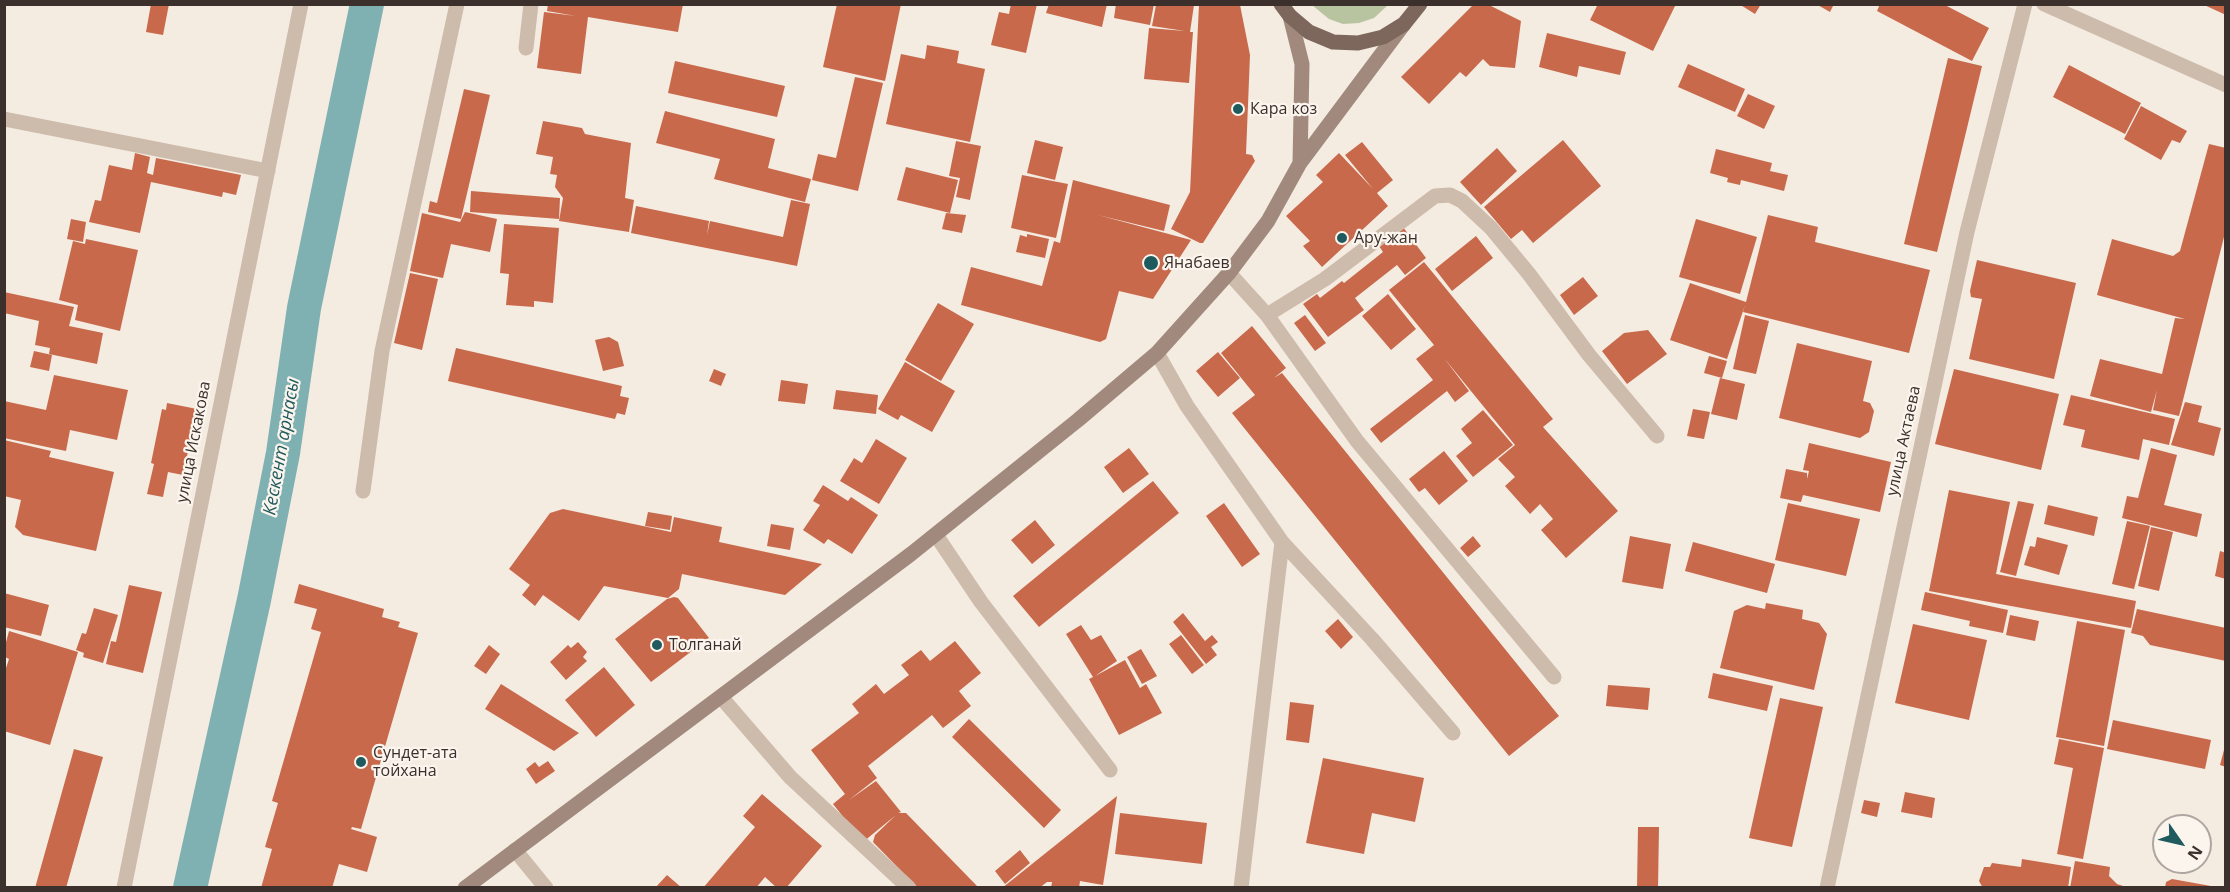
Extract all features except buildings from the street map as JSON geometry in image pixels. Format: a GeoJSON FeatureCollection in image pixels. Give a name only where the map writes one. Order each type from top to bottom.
{"type":"FeatureCollection","features":[{"type":"Feature","properties":{"kind":"main road"},"geometry":{"type":"LineString","coordinates":[[465,888],[936,535],[1157,353],[1229,273],[1268,221],[1300,163],[1420,4]]}},
{"type":"Feature","properties":{"kind":"main road"},"geometry":{"type":"LineString","coordinates":[[1286,10],[1310,32],[1333,42],[1358,43],[1375,39],[1404,24]]}},
{"type":"Feature","properties":{"kind":"main road"},"geometry":{"type":"LineString","coordinates":[[1286,10],[1302,64],[1300,163]]}},
{"type":"Feature","properties":{"kind":"street","name":"улица Искакова"},"geometry":{"type":"LineString","coordinates":[[124,888],[301,4]]}},
{"type":"Feature","properties":{"kind":"street"},"geometry":{"type":"LineString","coordinates":[[363,491],[382,351],[457,4]]}},
{"type":"Feature","properties":{"kind":"street"},"geometry":{"type":"LineString","coordinates":[[526,48],[531,4]]}},
{"type":"Feature","properties":{"kind":"street","name":"улица Актаева"},"geometry":{"type":"LineString","coordinates":[[1827,888],[1967,232],[2025,4]]}},
{"type":"Feature","properties":{"kind":"street"},"geometry":{"type":"LineString","coordinates":[[2044,4],[2226,85]]}},
{"type":"Feature","properties":{"kind":"street"},"geometry":{"type":"LineString","coordinates":[[4,119],[268,171]]}},
{"type":"Feature","properties":{"kind":"street"},"geometry":{"type":"LineString","coordinates":[[1267,315],[1325,279],[1435,196],[1450,195],[1462,201],[1491,228],[1529,274],[1589,355],[1657,436]]}},
{"type":"Feature","properties":{"kind":"street"},"geometry":{"type":"LineString","coordinates":[[1229,273],[1267,315],[1357,441],[1554,677]]}},
{"type":"Feature","properties":{"kind":"street"},"geometry":{"type":"LineString","coordinates":[[1157,353],[1187,406],[1282,542],[1372,639],[1453,733]]}},
{"type":"Feature","properties":{"kind":"street"},"geometry":{"type":"LineString","coordinates":[[936,535],[981,602],[1110,770]]}},
{"type":"Feature","properties":{"kind":"street"},"geometry":{"type":"LineString","coordinates":[[1241,888],[1282,542]]}},
{"type":"Feature","properties":{"kind":"street"},"geometry":{"type":"LineString","coordinates":[[721,697],[790,777],[909,888]]}},
{"type":"Feature","properties":{"kind":"street"},"geometry":{"type":"LineString","coordinates":[[515,850],[546,888]]}},
{"type":"Feature","properties":{"kind":"green space"},"geometry":{"type":"Polygon","coordinates":[[[1312,5],[1388,5],[1374,18],[1359,23],[1343,24],[1329,19],[1312,5]]]}},
{"type":"Feature","properties":{"kind":"waterway","name":"Кескент арнасы"},"geometry":{"type":"LineString","coordinates":[[190,888],[254,600],[283,453],[304,308],[367,4]]}},
{"type":"Feature","properties":{"kind":"place","name":"Кара коз"},"geometry":{"type":"Point","coordinates":[1238,109]}},
{"type":"Feature","properties":{"kind":"place","name":"Ару-жан"},"geometry":{"type":"Point","coordinates":[1342,238]}},
{"type":"Feature","properties":{"kind":"place","name":"Янабаев"},"geometry":{"type":"Point","coordinates":[1151,263]}},
{"type":"Feature","properties":{"kind":"place","name":"Толганай"},"geometry":{"type":"Point","coordinates":[657,645]}},
{"type":"Feature","properties":{"kind":"place","name":"Сундет-ата тойхана"},"geometry":{"type":"Point","coordinates":[361,762]}}]}
